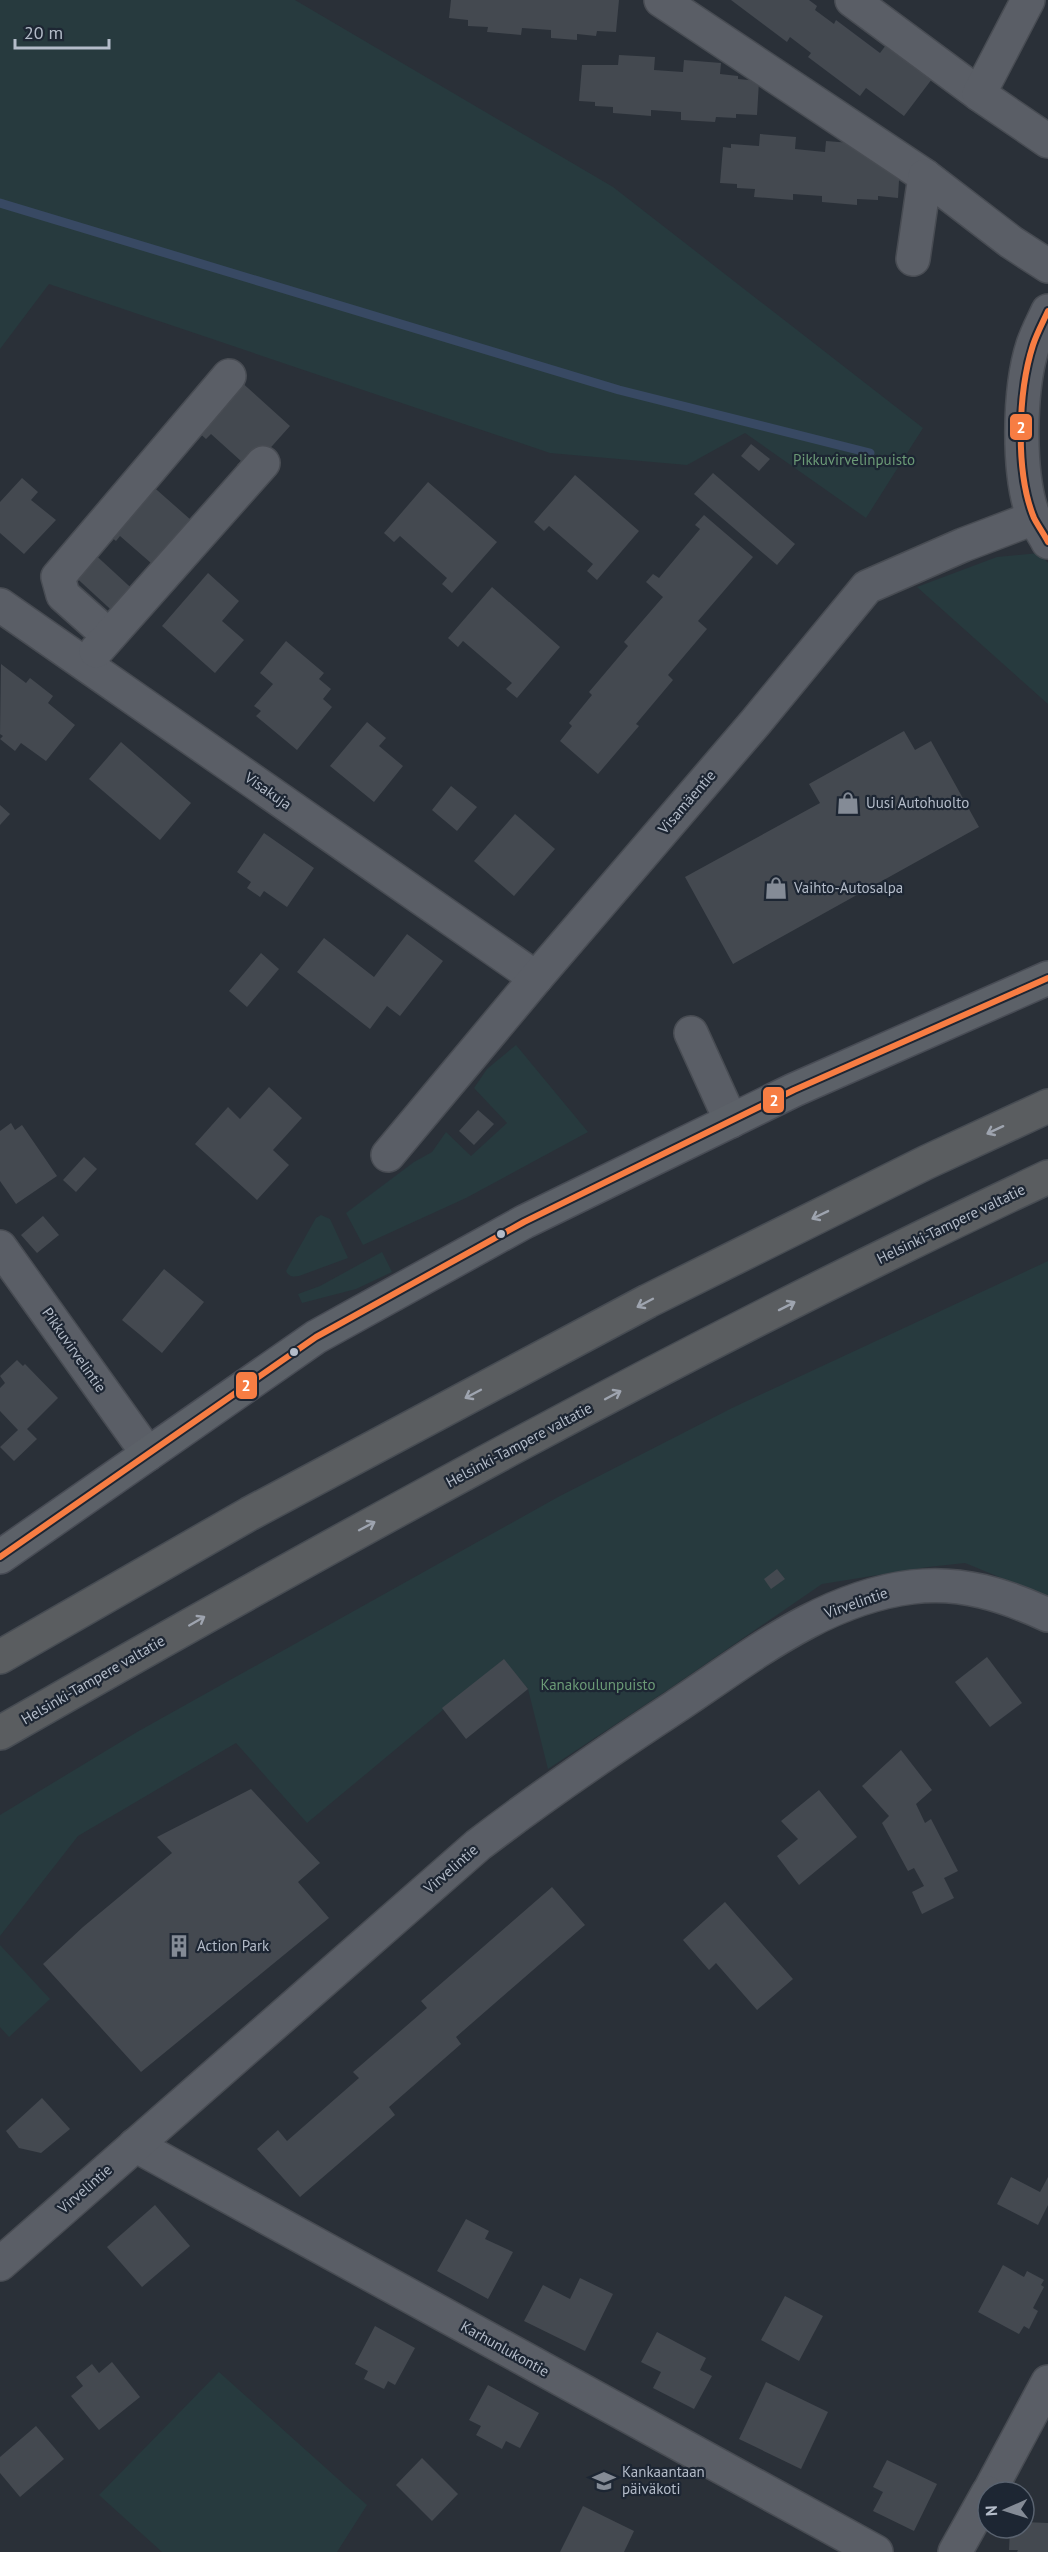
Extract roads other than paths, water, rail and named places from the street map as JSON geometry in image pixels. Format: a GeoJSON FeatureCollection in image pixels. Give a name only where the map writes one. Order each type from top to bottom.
{"type":"FeatureCollection","features":[{"type":"Feature","properties":{"kind":"highway"},"geometry":{"type":"LineString","coordinates":[[0,1658],[249,1514],[648,1301],[927,1162],[1048,1106]]}},
{"type":"Feature","properties":{"kind":"highway","name":"Helsinki-Tampere valtatie"},"geometry":{"type":"LineString","coordinates":[[0,1733],[286,1569],[665,1367],[957,1220],[1048,1177]]}},
{"type":"Feature","properties":{"kind":"main road"},"geometry":{"type":"LineString","coordinates":[[0,1557],[316,1337],[524,1222],[794,1090],[1048,978]]}},
{"type":"Feature","properties":{"kind":"street"},"geometry":{"type":"LineString","coordinates":[[661,0],[925,176],[1011,242],[1048,266]]}},
{"type":"Feature","properties":{"kind":"street"},"geometry":{"type":"LineString","coordinates":[[852,0],[979,94],[1048,141]]}},
{"type":"Feature","properties":{"kind":"street"},"geometry":{"type":"LineString","coordinates":[[979,94],[1028,0]]}},
{"type":"Feature","properties":{"kind":"street"},"geometry":{"type":"LineString","coordinates":[[913,259],[925,176]]}},
{"type":"Feature","properties":{"kind":"street","name":"Visamäentie"},"geometry":{"type":"LineString","coordinates":[[388,1155],[536,978],[755,723],[867,587],[963,545],[1041,530],[1025,473],[1023,398],[1033,345],[1048,311]]}},
{"type":"Feature","properties":{"kind":"street"},"geometry":{"type":"LineString","coordinates":[[109,636],[63,596],[58,577],[229,376]]}},
{"type":"Feature","properties":{"kind":"street"},"geometry":{"type":"LineString","coordinates":[[85,664],[263,463]]}},
{"type":"Feature","properties":{"kind":"street","name":"Visakuja"},"geometry":{"type":"LineString","coordinates":[[0,604],[536,978]]}},
{"type":"Feature","properties":{"kind":"street"},"geometry":{"type":"LineString","coordinates":[[691,1033],[731,1121]]}},
{"type":"Feature","properties":{"kind":"street","name":"Pikkuvirvelintie"},"geometry":{"type":"LineString","coordinates":[[0,1247],[148,1454]]}},
{"type":"Feature","properties":{"kind":"street","name":"Virvelintie"},"geometry":{"type":"LineString","coordinates":[[0,2264],[478,1845],[534,1803],[754,1653],[826,1612],[869,1596],[912,1587],[967,1587],[992,1592],[1048,1615]]}},
{"type":"Feature","properties":{"kind":"street","name":"Karhunlukontie"},"geometry":{"type":"LineString","coordinates":[[135,2145],[876,2552]]}},
{"type":"Feature","properties":{"kind":"street"},"geometry":{"type":"LineString","coordinates":[[995,2480],[1048,2382]]}},
{"type":"Feature","properties":{"kind":"street"},"geometry":{"type":"LineString","coordinates":[[955,2552],[976,2514]]}},
{"type":"Feature","properties":{"kind":"waterway"},"geometry":{"type":"LineString","coordinates":[[0,203],[619,390],[870,453]]}},
{"type":"Feature","properties":{"kind":"place","name":"Uusi Autohuolto"},"geometry":{"type":"Point","coordinates":[848,803]}},
{"type":"Feature","properties":{"kind":"place","name":"Vaihto-Autosalpa"},"geometry":{"type":"Point","coordinates":[776,888]}},
{"type":"Feature","properties":{"kind":"place","name":"Action Park"},"geometry":{"type":"Point","coordinates":[179,1946]}},
{"type":"Feature","properties":{"kind":"place","name":"Kankaantaan päiväkoti"},"geometry":{"type":"Point","coordinates":[604,2481]}},
{"type":"Feature","properties":{"kind":"park label","name":"Pikkuvirvelinpuisto"},"geometry":{"type":"Point","coordinates":[854,460]}},
{"type":"Feature","properties":{"kind":"park label","name":"Kanakoulunpuisto"},"geometry":{"type":"Point","coordinates":[598,1685]}}]}
